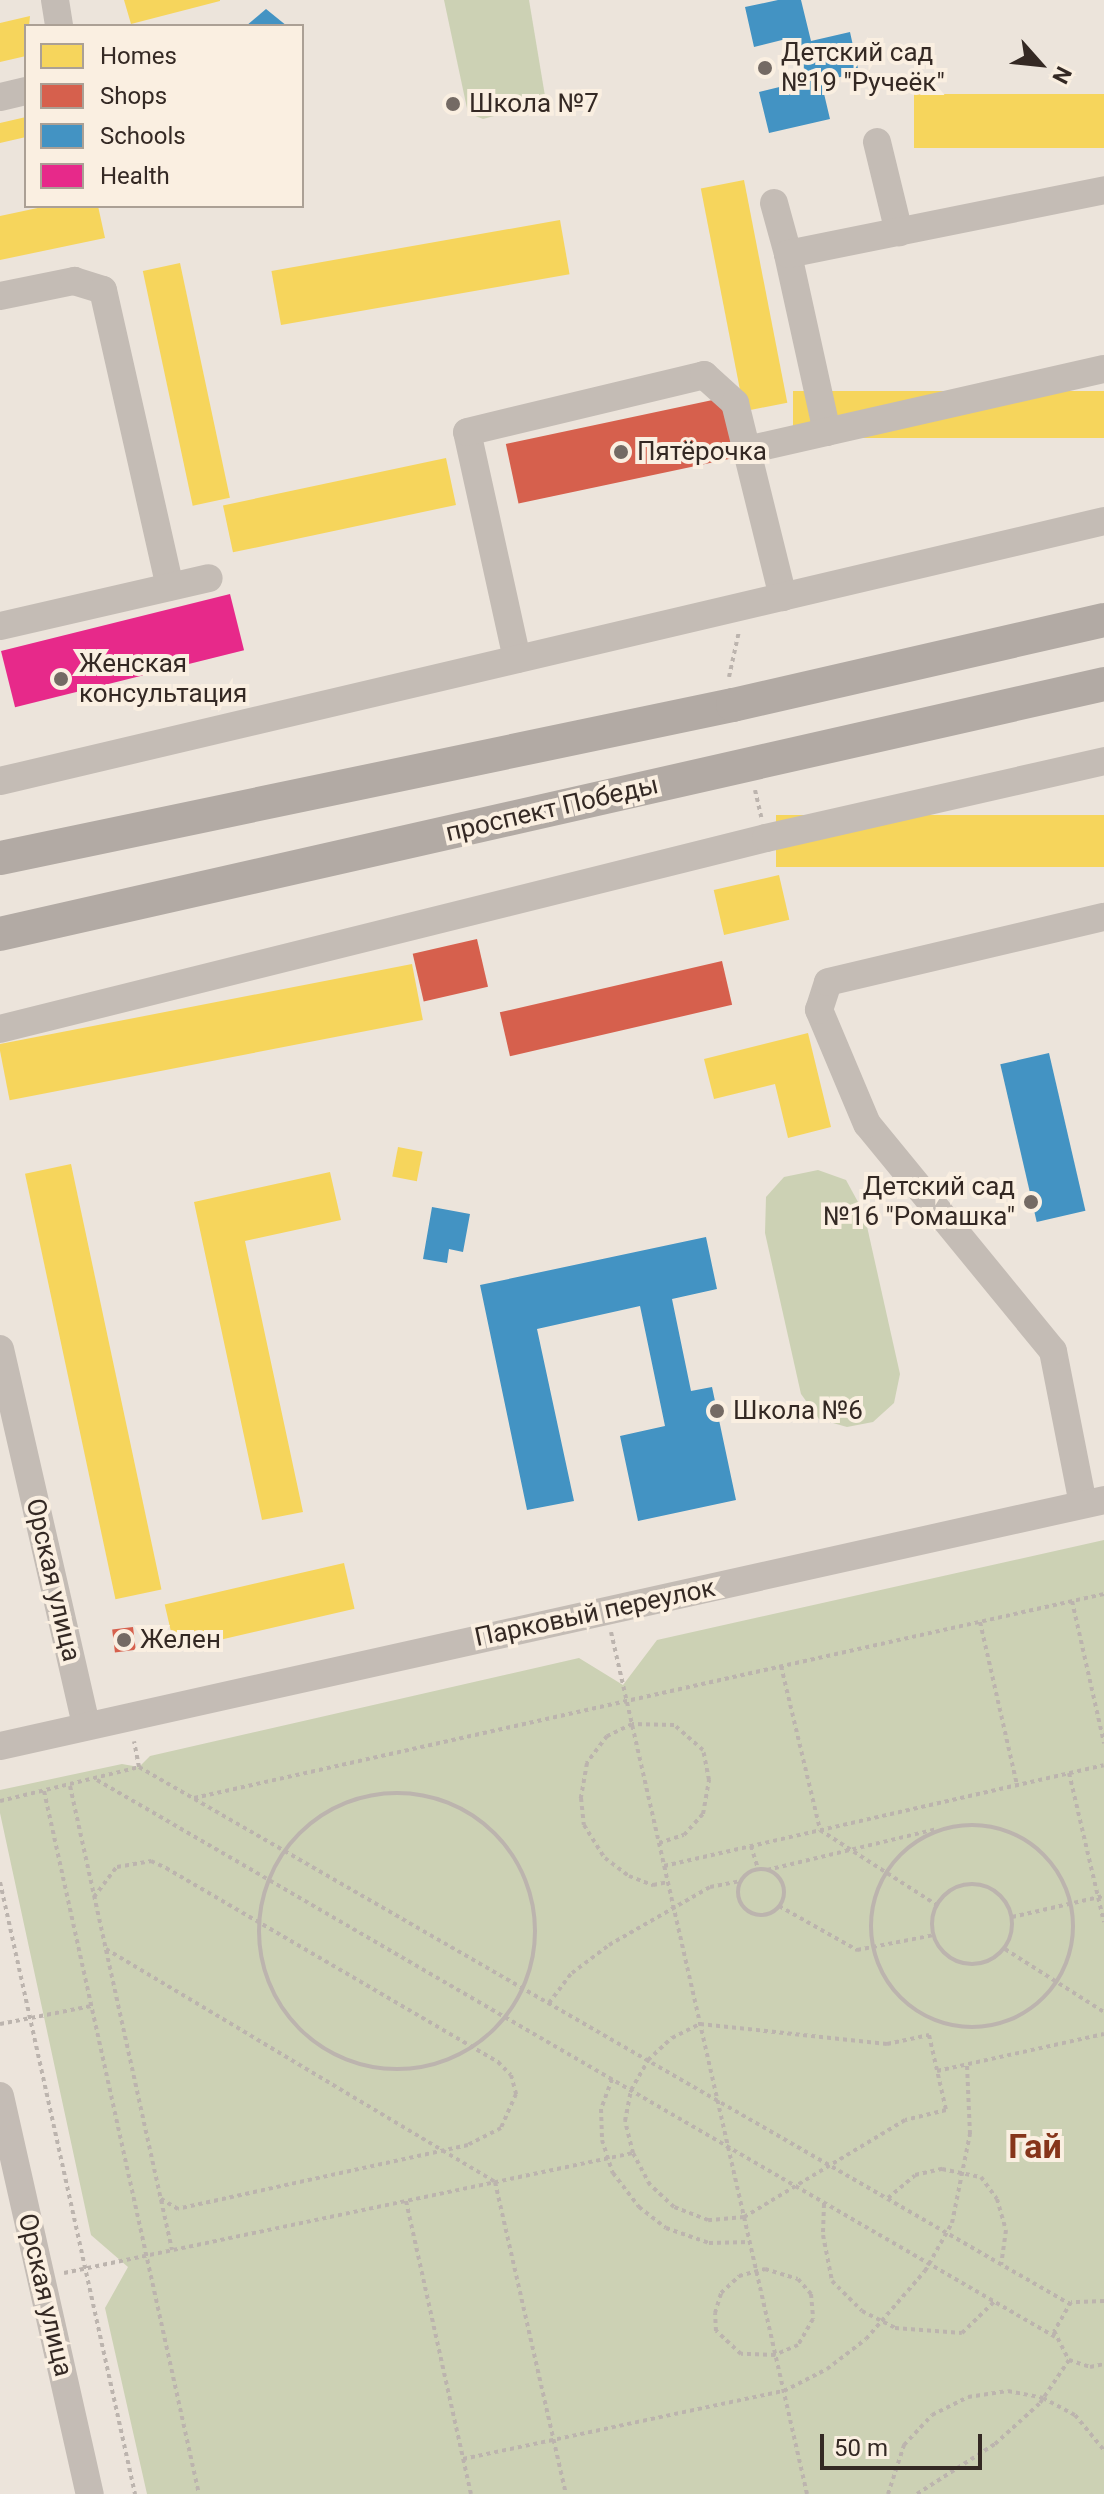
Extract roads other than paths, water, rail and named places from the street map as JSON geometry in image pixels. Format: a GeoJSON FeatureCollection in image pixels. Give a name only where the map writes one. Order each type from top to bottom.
{"type":"FeatureCollection","features":[{"type":"Feature","properties":{"kind":"main road"},"geometry":{"type":"LineString","coordinates":[[0,858],[733,705],[1104,620]]}},
{"type":"Feature","properties":{"kind":"main road","name":"проспект Победы"},"geometry":{"type":"LineString","coordinates":[[0,934],[1104,684]]}},
{"type":"Feature","properties":{"kind":"street"},"geometry":{"type":"LineString","coordinates":[[55,0],[59,24]]}},
{"type":"Feature","properties":{"kind":"street"},"geometry":{"type":"LineString","coordinates":[[0,97],[24,91]]}},
{"type":"Feature","properties":{"kind":"street"},"geometry":{"type":"LineString","coordinates":[[877,142],[899,232]]}},
{"type":"Feature","properties":{"kind":"street"},"geometry":{"type":"LineString","coordinates":[[788,254],[1104,190]]}},
{"type":"Feature","properties":{"kind":"street"},"geometry":{"type":"LineString","coordinates":[[774,203],[827,432]]}},
{"type":"Feature","properties":{"kind":"street"},"geometry":{"type":"LineString","coordinates":[[0,296],[74,281],[103,290],[170,587]]}},
{"type":"Feature","properties":{"kind":"street"},"geometry":{"type":"LineString","coordinates":[[747,450],[1104,369]]}},
{"type":"Feature","properties":{"kind":"street"},"geometry":{"type":"LineString","coordinates":[[517,659],[467,432],[704,375],[735,403],[783,597]]}},
{"type":"Feature","properties":{"kind":"street"},"geometry":{"type":"LineString","coordinates":[[0,781],[1104,521]]}},
{"type":"Feature","properties":{"kind":"street"},"geometry":{"type":"LineString","coordinates":[[0,626],[209,578]]}},
{"type":"Feature","properties":{"kind":"street"},"geometry":{"type":"LineString","coordinates":[[0,1029],[766,838],[1104,761]]}},
{"type":"Feature","properties":{"kind":"street"},"geometry":{"type":"LineString","coordinates":[[1094,1502],[1053,1351],[867,1124],[819,1010],[828,982],[1104,917]]}},
{"type":"Feature","properties":{"kind":"street","name":"Орская улица"},"geometry":{"type":"LineString","coordinates":[[0,1349],[86,1725]]}},
{"type":"Feature","properties":{"kind":"street","name":"Парковый переулок"},"geometry":{"type":"LineString","coordinates":[[86,1725],[1094,1502]]}},
{"type":"Feature","properties":{"kind":"street"},"geometry":{"type":"LineString","coordinates":[[0,1746],[86,1725]]}},
{"type":"Feature","properties":{"kind":"street","name":"Орская улица"},"geometry":{"type":"LineString","coordinates":[[0,2096],[90,2494]]}},
{"type":"Feature","properties":{"kind":"place","name":"Детский сад №19 \"Ручеёк\""},"geometry":{"type":"Point","coordinates":[765,68]}},
{"type":"Feature","properties":{"kind":"place","name":"Школа №7"},"geometry":{"type":"Point","coordinates":[453,104]}},
{"type":"Feature","properties":{"kind":"place","name":"Пятёрочка"},"geometry":{"type":"Point","coordinates":[621,452]}},
{"type":"Feature","properties":{"kind":"place","name":"Женская консультация"},"geometry":{"type":"Point","coordinates":[61,679]}},
{"type":"Feature","properties":{"kind":"place","name":"Детский сад №16 \"Ромашка\""},"geometry":{"type":"Point","coordinates":[1031,1202]}},
{"type":"Feature","properties":{"kind":"place","name":"Школа №6"},"geometry":{"type":"Point","coordinates":[717,1411]}},
{"type":"Feature","properties":{"kind":"place","name":"Желен"},"geometry":{"type":"Point","coordinates":[124,1640]}},
{"type":"Feature","properties":{"kind":"district","name":"Гай"},"geometry":{"type":"Point","coordinates":[1035,2147]}}]}
